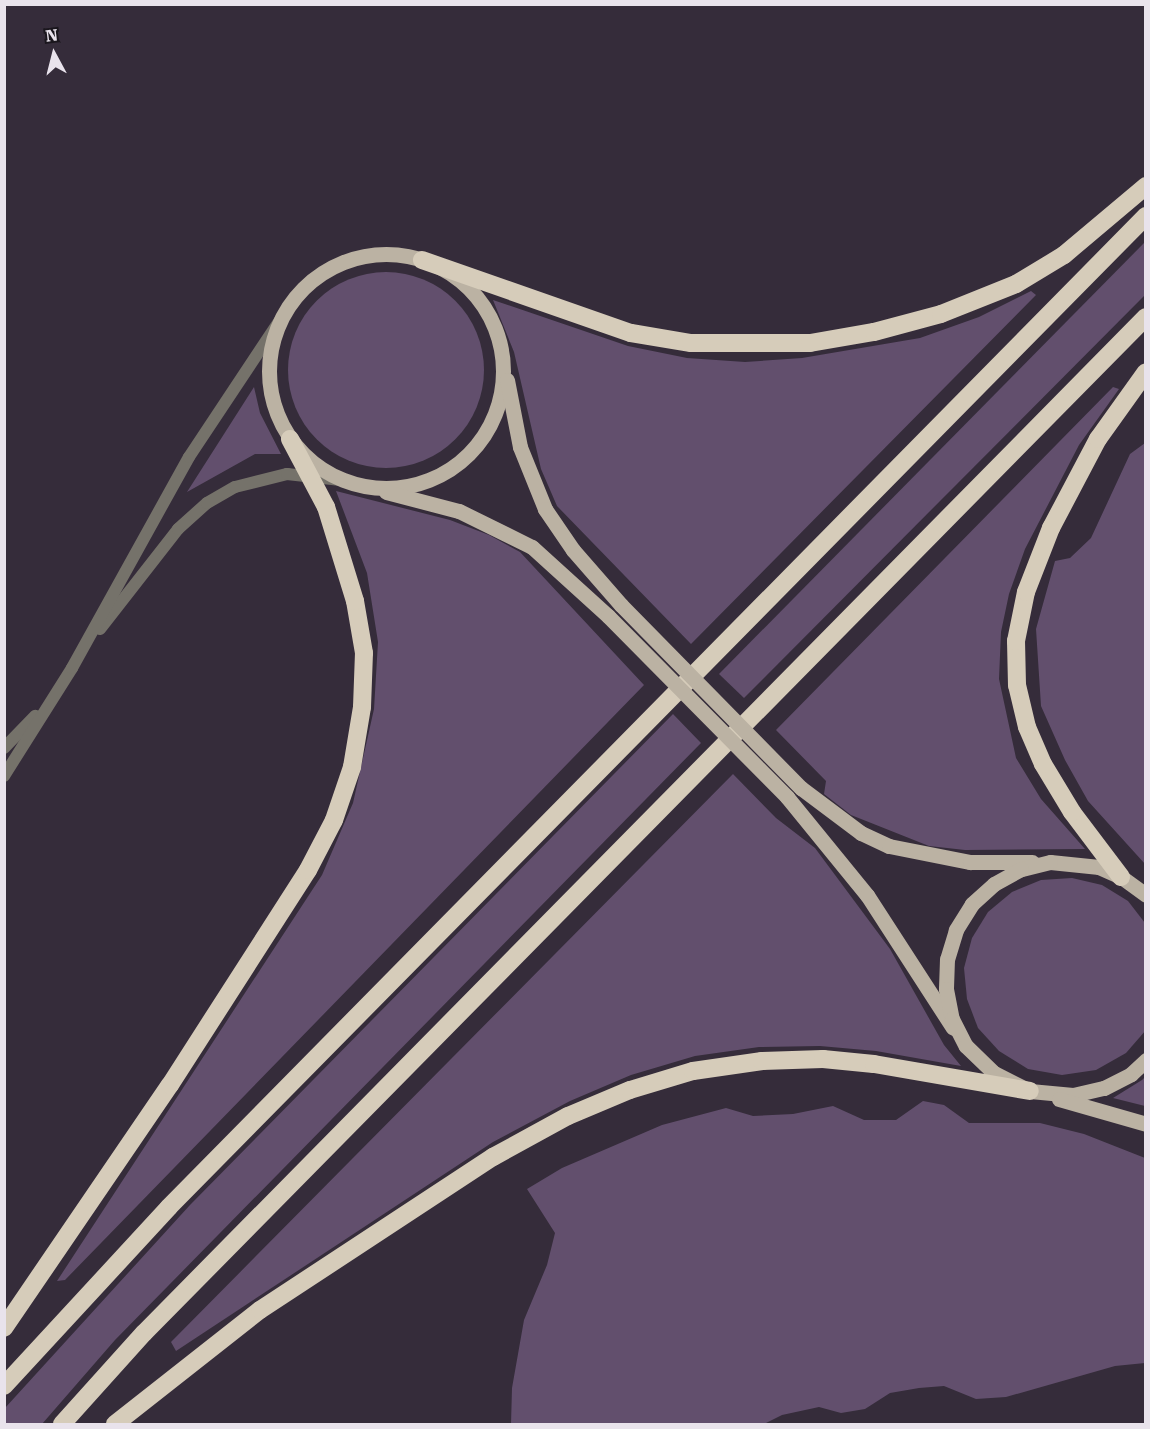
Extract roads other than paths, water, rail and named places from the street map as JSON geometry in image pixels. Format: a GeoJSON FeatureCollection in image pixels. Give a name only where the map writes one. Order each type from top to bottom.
{"type":"FeatureCollection","features":[{"type":"Feature","properties":{"kind":"highway"},"geometry":{"type":"LineString","coordinates":[[422,260],[631,333],[691,343],[810,343],[873,332],[941,314],[1016,284],[1064,255],[1146,186]]}},
{"type":"Feature","properties":{"kind":"highway"},"geometry":{"type":"LineString","coordinates":[[4,1386],[169,1207],[1146,216]]}},
{"type":"Feature","properties":{"kind":"highway"},"geometry":{"type":"LineString","coordinates":[[62,1425],[144,1333],[1146,317]]}},
{"type":"Feature","properties":{"kind":"highway"},"geometry":{"type":"LineString","coordinates":[[1121,877],[1072,812],[1042,764],[1027,727],[1017,685],[1016,641],[1026,592],[1051,528],[1098,439],[1146,372]]}},
{"type":"Feature","properties":{"kind":"highway"},"geometry":{"type":"LineString","coordinates":[[4,1328],[227,997],[308,870],[334,820],[352,767],[362,707],[364,652],[342,549],[290,439]]}},
{"type":"Feature","properties":{"kind":"highway"},"geometry":{"type":"LineString","coordinates":[[115,1425],[260,1310],[493,1157],[568,1116],[630,1090],[693,1071],[762,1061],[823,1059],[874,1064],[1036,1092]]}},
{"type":"Feature","properties":{"kind":"main road"},"geometry":{"type":"LineString","coordinates":[[1146,895],[1121,877],[1099,867],[1050,862],[970,862],[889,846],[861,833],[801,788],[621,605],[573,550],[541,500],[520,447],[496,329],[481,302],[458,279],[422,260],[374,255],[350,260],[320,275],[296,296],[279,324],[270,356],[270,389],[290,439],[308,459],[341,480],[459,511],[532,547],[608,616],[787,797],[867,895],[936,1007],[966,1046],[994,1074],[1036,1092],[1146,1124]]}},
{"type":"Feature","properties":{"kind":"main road"},"geometry":{"type":"LineString","coordinates":[[365,487],[397,488],[427,481],[454,467],[477,446],[494,419],[502,390],[503,359]]}},
{"type":"Feature","properties":{"kind":"main road"},"geometry":{"type":"LineString","coordinates":[[966,1046],[952,1018],[946,989],[947,959],[956,930],[972,904],[994,884],[1021,869],[1050,862]]}},
{"type":"Feature","properties":{"kind":"main road"},"geometry":{"type":"LineString","coordinates":[[1036,1092],[1073,1095],[1104,1088],[1131,1074],[1146,1060]]}},
{"type":"Feature","properties":{"kind":"lane"},"geometry":{"type":"LineString","coordinates":[[4,776],[77,658],[189,457],[296,296]]}},
{"type":"Feature","properties":{"kind":"lane"},"geometry":{"type":"LineString","coordinates":[[77,658],[178,529],[207,503],[235,487],[264,478],[308,474],[341,480]]}},
{"type":"Feature","properties":{"kind":"lane"},"geometry":{"type":"LineString","coordinates":[[4,747],[51,700]]}}]}
